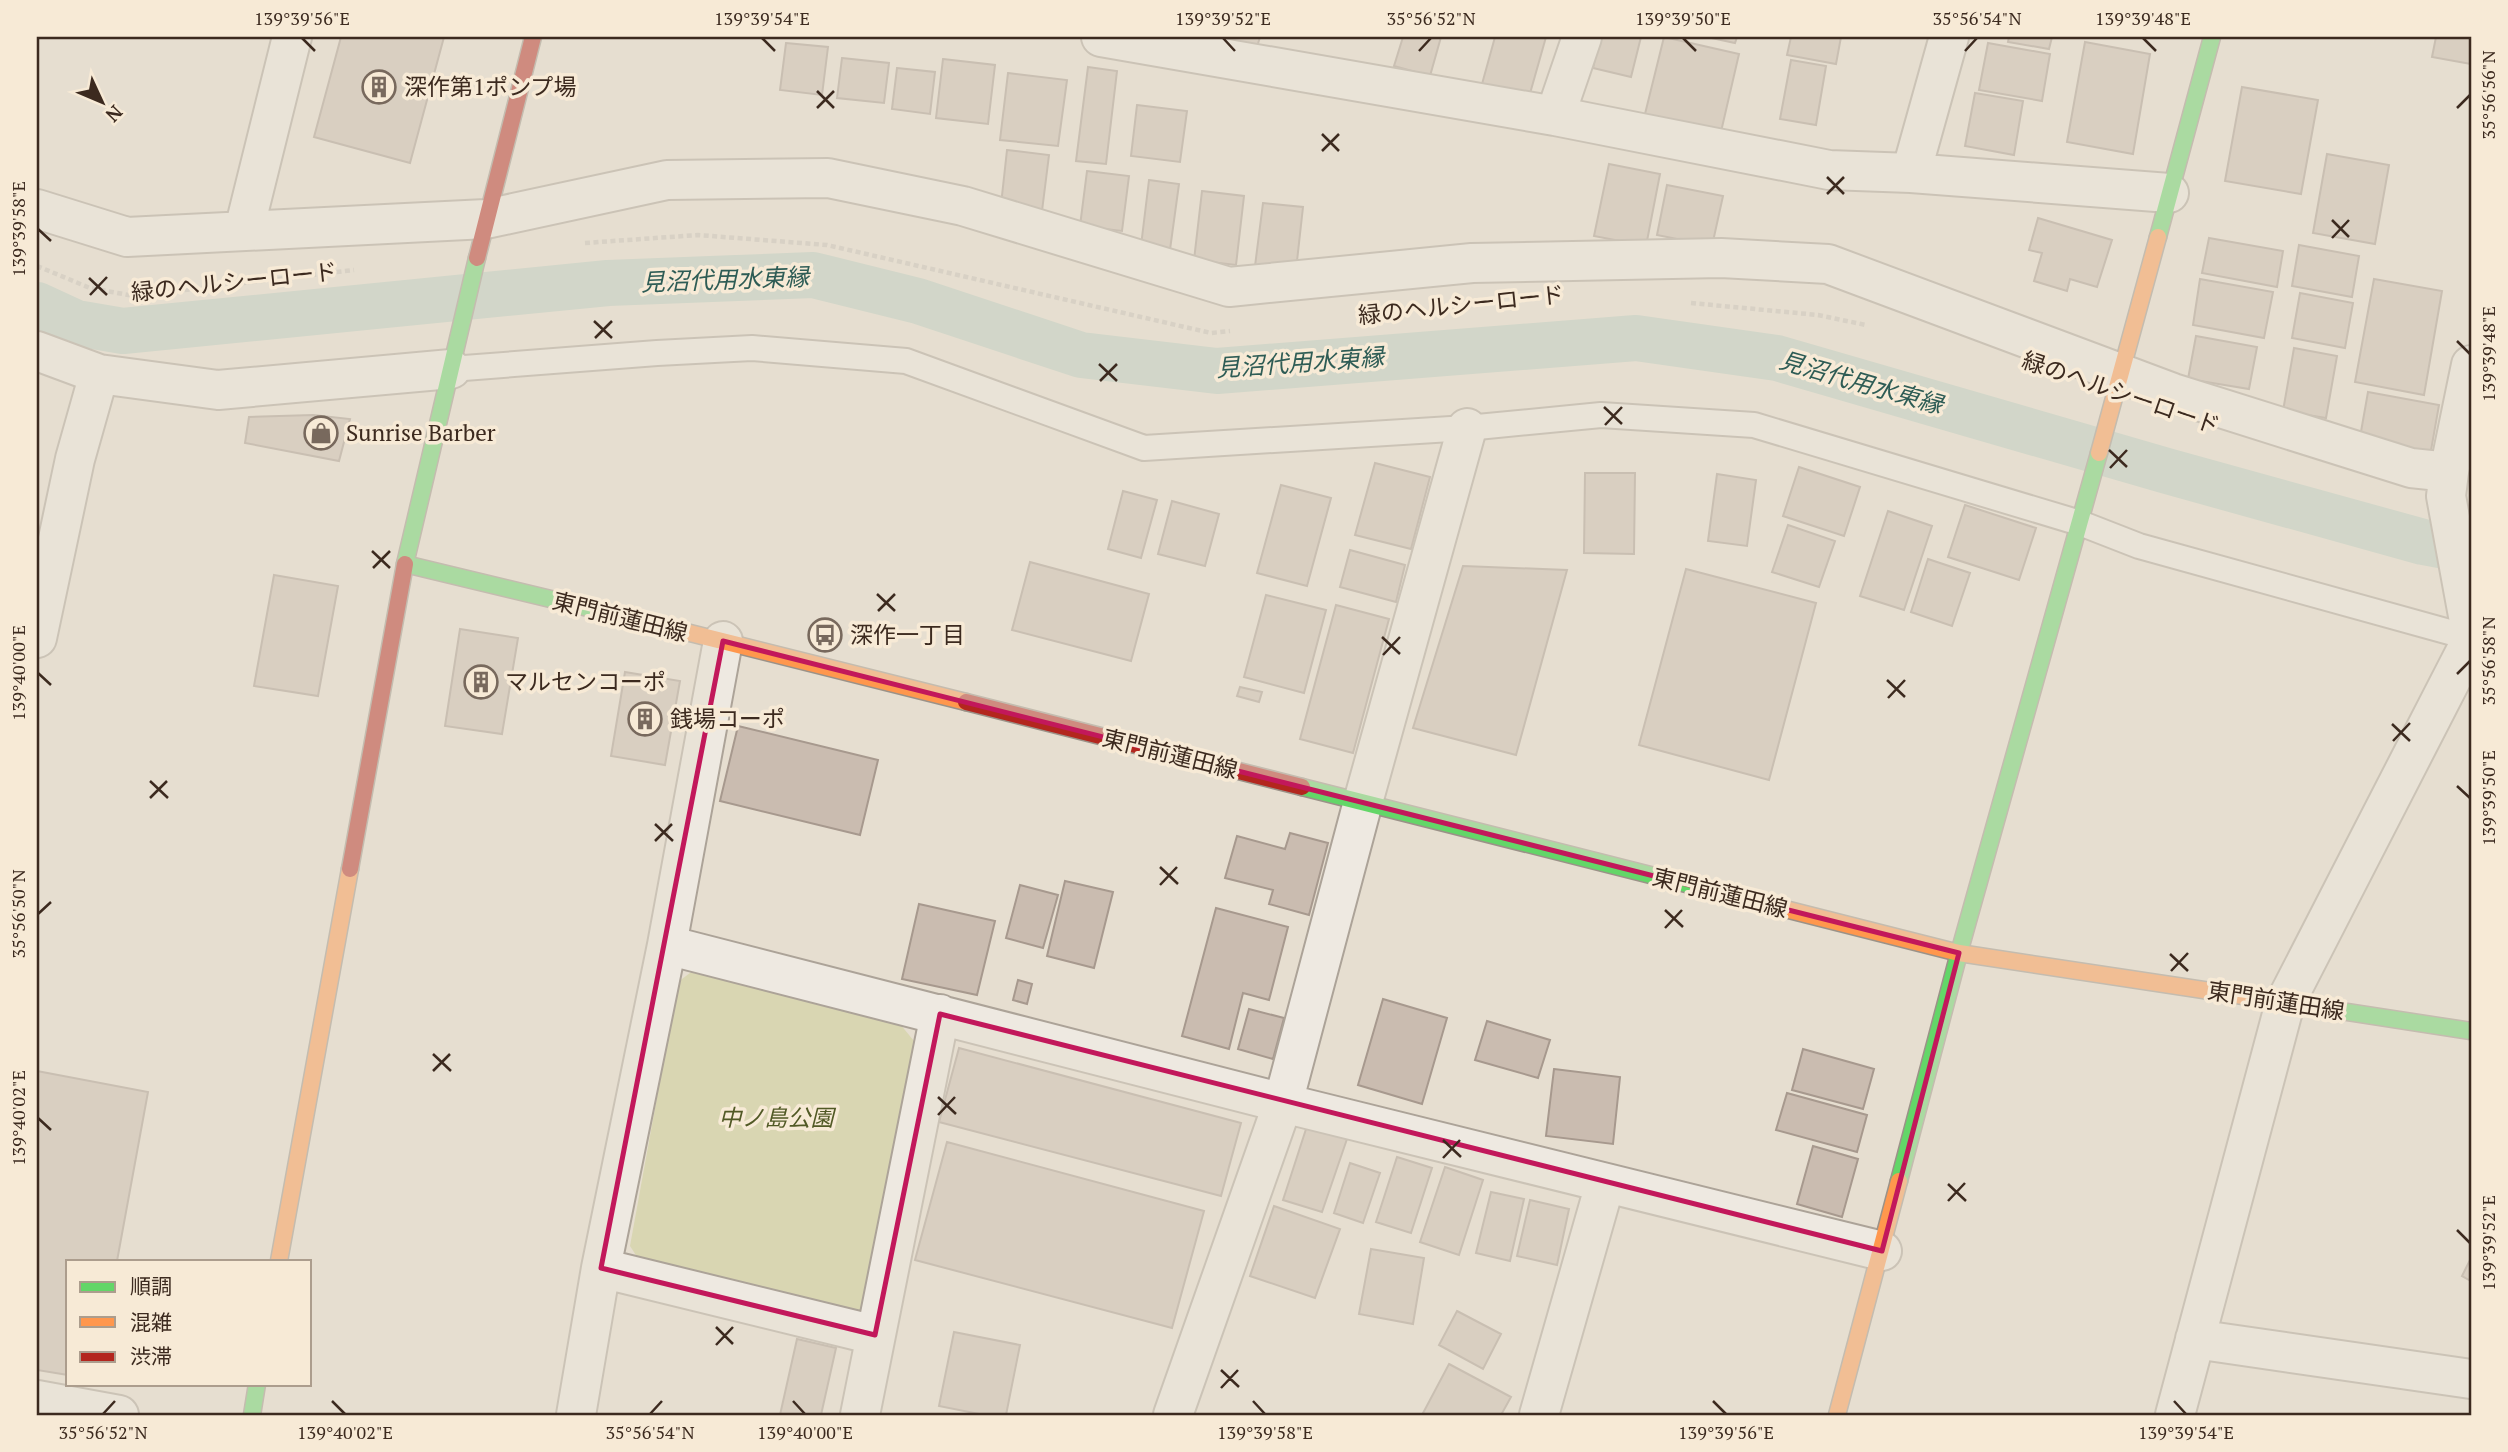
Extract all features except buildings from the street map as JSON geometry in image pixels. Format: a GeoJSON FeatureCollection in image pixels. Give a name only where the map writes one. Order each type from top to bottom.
{"type":"FeatureCollection","features":[{"type":"Feature","properties":{"kind":"main road"},"geometry":{"type":"LineString","coordinates":[[279,1260],[405,564],[473,271],[533,37]]}},
{"type":"Feature","properties":{"kind":"main road"},"geometry":{"type":"LineString","coordinates":[[1837,1415],[1959,953],[2212,37]]}},
{"type":"Feature","properties":{"kind":"main road","name":"東門前蓮田線"},"geometry":{"type":"LineString","coordinates":[[405,564],[723,641],[1959,953],[2471,1031]]}},
{"type":"Feature","properties":{"kind":"main road"},"geometry":{"type":"LineString","coordinates":[[251,1415],[257,1386]]}},
{"type":"Feature","properties":{"kind":"street"},"geometry":{"type":"LineString","coordinates":[[244,230],[292,37]]}},
{"type":"Feature","properties":{"kind":"street"},"geometry":{"type":"LineString","coordinates":[[1101,37],[1555,116],[1829,170],[1911,173],[2169,193]]}},
{"type":"Feature","properties":{"kind":"street"},"geometry":{"type":"LineString","coordinates":[[1555,116],[1582,37]]}},
{"type":"Feature","properties":{"kind":"street"},"geometry":{"type":"LineString","coordinates":[[1911,173],[1949,37]]}},
{"type":"Feature","properties":{"kind":"street"},"geometry":{"type":"LineString","coordinates":[[37,209],[127,237],[486,219],[667,180],[828,178],[963,206],[1229,287],[1472,262],[1721,258],[1828,264],[2117,386],[2173,393],[2455,481]]}},
{"type":"Feature","properties":{"kind":"street"},"geometry":{"type":"LineString","coordinates":[[37,351],[99,374],[218,390],[454,358]]}},
{"type":"Feature","properties":{"kind":"street"},"geometry":{"type":"LineString","coordinates":[[2471,365],[2455,481],[2471,632]]}},
{"type":"Feature","properties":{"kind":"street"},"geometry":{"type":"LineString","coordinates":[[37,638],[75,459],[99,374]]}},
{"type":"Feature","properties":{"kind":"street"},"geometry":{"type":"LineString","coordinates":[[1173,1415],[1283,1103],[1467,428]]}},
{"type":"Feature","properties":{"kind":"street"},"geometry":{"type":"LineString","coordinates":[[2175,1415],[2285,1003],[2471,639]]}},
{"type":"Feature","properties":{"kind":"street"},"geometry":{"type":"LineString","coordinates":[[576,1415],[601,1268],[667,945],[723,641]]}},
{"type":"Feature","properties":{"kind":"street"},"geometry":{"type":"LineString","coordinates":[[667,945],[1283,1103],[1882,1251]]}},
{"type":"Feature","properties":{"kind":"street"},"geometry":{"type":"LineString","coordinates":[[860,1415],[940,1014]]}},
{"type":"Feature","properties":{"kind":"street"},"geometry":{"type":"LineString","coordinates":[[1539,1415],[1605,1184]]}},
{"type":"Feature","properties":{"kind":"street"},"geometry":{"type":"LineString","coordinates":[[601,1268],[876,1335]]}},
{"type":"Feature","properties":{"kind":"street"},"geometry":{"type":"LineString","coordinates":[[2195,1339],[2471,1379]]}},
{"type":"Feature","properties":{"kind":"street"},"geometry":{"type":"LineString","coordinates":[[37,1401],[119,1415]]}},
{"type":"Feature","properties":{"kind":"lane"},"geometry":{"type":"LineString","coordinates":[[454,358],[752,348],[906,361],[1144,448],[1467,428],[1601,415],[1754,425],[2082,515],[2139,546],[2471,639]]}},
{"type":"Feature","properties":{"kind":"path"},"geometry":{"type":"LineString","coordinates":[[575,243],[698,234],[827,245],[1211,334],[1238,330]]}},
{"type":"Feature","properties":{"kind":"path","name":"緑のヘルシーロード"},"geometry":{"type":"LineString","coordinates":[[37,266],[90,288],[134,296],[365,269]]}},
{"type":"Feature","properties":{"kind":"path"},"geometry":{"type":"LineString","coordinates":[[1684,302],[1818,315],[1872,326]]}},
{"type":"Feature","properties":{"kind":"highlighted area"},"geometry":{"type":"Polygon","coordinates":[[[723,641],[1959,953],[1882,1251],[940,1014],[875,1335],[601,1268],[723,641]]]}},
{"type":"Feature","properties":{"kind":"green space","name":"中ノ島公園"},"geometry":{"type":"Polygon","coordinates":[[[694,970],[900,1024],[914,1041],[862,1311],[851,1318],[645,1269],[630,1246],[678,982],[694,970]]]}},
{"type":"Feature","properties":{"kind":"waterway","name":"見沼代用水東縁"},"geometry":{"type":"LineString","coordinates":[[37,305],[76,323],[123,331],[608,283],[813,275],[918,301],[1081,355],[1217,371],[1636,338],[1777,358],[2167,471],[2423,542],[2471,551]]}},
{"type":"Feature","properties":{"kind":"traffic: fast"},"geometry":{"type":"LineString","coordinates":[[2158,237],[2212,37]]}},
{"type":"Feature","properties":{"kind":"traffic: fast"},"geometry":{"type":"LineString","coordinates":[[477,258],[405,564],[634,619]]}},
{"type":"Feature","properties":{"kind":"traffic: fast"},"geometry":{"type":"LineString","coordinates":[[1899,1181],[1959,953],[2099,453]]}},
{"type":"Feature","properties":{"kind":"traffic: fast"},"geometry":{"type":"LineString","coordinates":[[1302,787],[1785,909]]}},
{"type":"Feature","properties":{"kind":"traffic: fast"},"geometry":{"type":"LineString","coordinates":[[2250,997],[2471,1031]]}},
{"type":"Feature","properties":{"kind":"traffic: fast"},"geometry":{"type":"LineString","coordinates":[[252,1415],[257,1386]]}},
{"type":"Feature","properties":{"kind":"traffic: slow"},"geometry":{"type":"LineString","coordinates":[[2099,453],[2158,237]]}},
{"type":"Feature","properties":{"kind":"traffic: slow"},"geometry":{"type":"LineString","coordinates":[[634,619],[966,702]]}},
{"type":"Feature","properties":{"kind":"traffic: slow"},"geometry":{"type":"LineString","coordinates":[[279,1260],[350,869]]}},
{"type":"Feature","properties":{"kind":"traffic: slow"},"geometry":{"type":"LineString","coordinates":[[1785,909],[1959,953],[2250,997]]}},
{"type":"Feature","properties":{"kind":"traffic: slow"},"geometry":{"type":"LineString","coordinates":[[1837,1415],[1899,1181]]}},
{"type":"Feature","properties":{"kind":"traffic: jam"},"geometry":{"type":"LineString","coordinates":[[477,258],[533,37]]}},
{"type":"Feature","properties":{"kind":"traffic: jam"},"geometry":{"type":"LineString","coordinates":[[350,869],[405,564]]}},
{"type":"Feature","properties":{"kind":"traffic: jam"},"geometry":{"type":"LineString","coordinates":[[966,702],[1302,787]]}},
{"type":"Feature","properties":{"kind":"place","name":"深作第1ポンプ場"},"geometry":{"type":"Point","coordinates":[379,87]}},
{"type":"Feature","properties":{"kind":"place","name":"Sunrise Barber"},"geometry":{"type":"Point","coordinates":[321,433]}},
{"type":"Feature","properties":{"kind":"place","name":"深作一丁目"},"geometry":{"type":"Point","coordinates":[825,635]}},
{"type":"Feature","properties":{"kind":"place","name":"マルセンコーポ"},"geometry":{"type":"Point","coordinates":[481,682]}},
{"type":"Feature","properties":{"kind":"place","name":"銭場コーポ"},"geometry":{"type":"Point","coordinates":[645,719]}}]}
